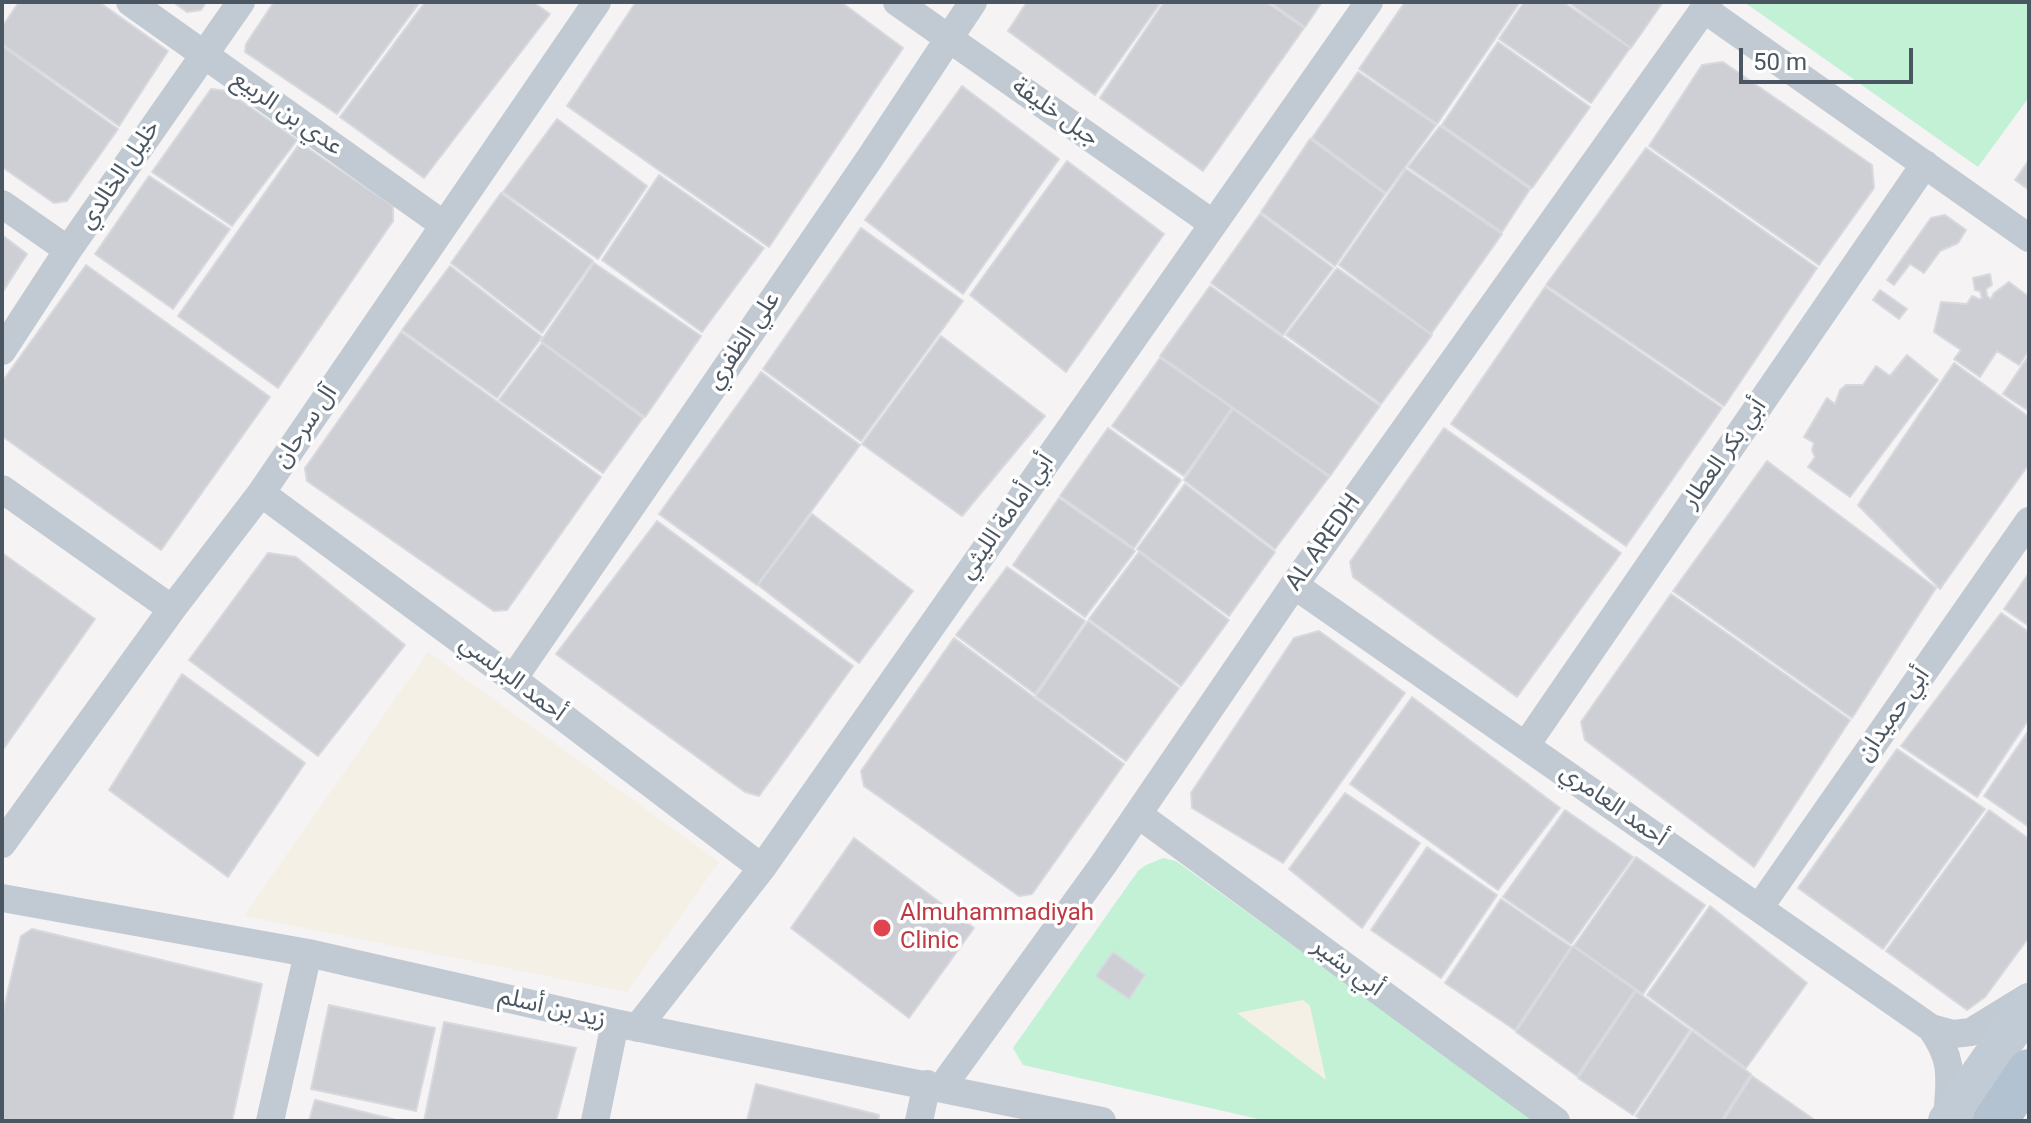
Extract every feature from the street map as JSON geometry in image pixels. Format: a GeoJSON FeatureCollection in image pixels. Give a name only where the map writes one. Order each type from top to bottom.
{"type":"FeatureCollection","features":[{"type":"Feature","properties":{"kind":"main road"},"geometry":{"type":"LineString","coordinates":[[1948,1121],[2029,1005]]}},
{"type":"Feature","properties":{"kind":"main road"},"geometry":{"type":"LineString","coordinates":[[1995,1121],[2029,1071]]}},
{"type":"Feature","properties":{"kind":"street","name":"عدي بن الربيع"},"geometry":{"type":"LineString","coordinates":[[130,2],[444,225]]}},
{"type":"Feature","properties":{"kind":"street","name":"خليل الخالدي"},"geometry":{"type":"LineString","coordinates":[[2,351],[68,250],[241,2]]}},
{"type":"Feature","properties":{"kind":"street","name":"آل سرحان"},"geometry":{"type":"LineString","coordinates":[[2,844],[172,609],[261,493],[597,2]]}},
{"type":"Feature","properties":{"kind":"street","name":"جبل خليفة"},"geometry":{"type":"LineString","coordinates":[[897,2],[1212,223]]}},
{"type":"Feature","properties":{"kind":"street","name":"علي الظفري"},"geometry":{"type":"LineString","coordinates":[[513,679],[870,158],[973,2]]}},
{"type":"Feature","properties":{"kind":"street","name":"أبي أمامة الليثي"},"geometry":{"type":"LineString","coordinates":[[626,1025],[762,868],[1369,2]]}},
{"type":"Feature","properties":{"kind":"street"},"geometry":{"type":"LineString","coordinates":[[1706,5],[2029,238]]}},
{"type":"Feature","properties":{"kind":"street","name":"AL AREDH"},"geometry":{"type":"LineString","coordinates":[[934,1086],[1139,815],[1294,585],[1706,5]]}},
{"type":"Feature","properties":{"kind":"street","name":"أبي بكر العطار"},"geometry":{"type":"LineString","coordinates":[[1526,745],[1925,164]]}},
{"type":"Feature","properties":{"kind":"street"},"geometry":{"type":"LineString","coordinates":[[2,204],[68,250]]}},
{"type":"Feature","properties":{"kind":"street"},"geometry":{"type":"LineString","coordinates":[[2,489],[172,609]]}},
{"type":"Feature","properties":{"kind":"street","name":"أحمد البرلسي"},"geometry":{"type":"LineString","coordinates":[[261,493],[762,868]]}},
{"type":"Feature","properties":{"kind":"street","name":"أبي حميدان"},"geometry":{"type":"LineString","coordinates":[[1759,908],[2029,521]]}},
{"type":"Feature","properties":{"kind":"street","name":"أحمد العامري"},"geometry":{"type":"LineString","coordinates":[[1294,585],[1931,1028]]}},
{"type":"Feature","properties":{"kind":"street","name":"أبي بشير"},"geometry":{"type":"LineString","coordinates":[[1139,815],[1556,1121]]}},
{"type":"Feature","properties":{"kind":"street","name":"زيد بن أسلم"},"geometry":{"type":"LineString","coordinates":[[2,898],[308,953],[626,1025],[1102,1121]]}},
{"type":"Feature","properties":{"kind":"street"},"geometry":{"type":"LineString","coordinates":[[270,1121],[308,953]]}},
{"type":"Feature","properties":{"kind":"street"},"geometry":{"type":"LineString","coordinates":[[1931,1028],[1953,1034],[1971,1032],[2029,996]]}},
{"type":"Feature","properties":{"kind":"street"},"geometry":{"type":"LineString","coordinates":[[595,1121],[626,1025]]}},
{"type":"Feature","properties":{"kind":"street"},"geometry":{"type":"LineString","coordinates":[[1931,1028],[1944,1046],[1950,1064],[1948,1121]]}},
{"type":"Feature","properties":{"kind":"street"},"geometry":{"type":"LineString","coordinates":[[919,1121],[934,1086]]}},
{"type":"Feature","properties":{"kind":"green space"},"geometry":{"type":"Polygon","coordinates":[[[1744,2],[2029,2],[2029,97],[1978,167],[1744,2]]]}},
{"type":"Feature","properties":{"kind":"green space"},"geometry":{"type":"Polygon","coordinates":[[[1163,858],[1176,861],[1537,1121],[1267,1121],[1023,1065],[1013,1048],[1138,871],[1163,858]]]}},
{"type":"Feature","properties":{"kind":"sand"},"geometry":{"type":"Polygon","coordinates":[[[428,652],[719,862],[627,992],[244,916],[428,652]]]}},
{"type":"Feature","properties":{"kind":"sand"},"geometry":{"type":"Polygon","coordinates":[[[1303,1000],[1310,1006],[1326,1080],[1237,1013],[1303,1000]]]}},
{"type":"Feature","properties":{"kind":"building"},"geometry":{"type":"Polygon","coordinates":[[[19,2],[99,2],[168,51],[119,126],[2,44],[2,27],[19,2]]]}},
{"type":"Feature","properties":{"kind":"building"},"geometry":{"type":"Polygon","coordinates":[[[173,2],[206,2],[201,10],[187,12],[173,2]]]}},
{"type":"Feature","properties":{"kind":"building"},"geometry":{"type":"Polygon","coordinates":[[[274,2],[420,2],[337,114],[245,52],[246,44],[274,2]]]}},
{"type":"Feature","properties":{"kind":"building"},"geometry":{"type":"Polygon","coordinates":[[[425,2],[533,2],[550,14],[424,178],[340,117],[425,2]]]}},
{"type":"Feature","properties":{"kind":"building"},"geometry":{"type":"Polygon","coordinates":[[[636,2],[841,2],[903,48],[769,247],[567,106],[636,2]]]}},
{"type":"Feature","properties":{"kind":"building"},"geometry":{"type":"Polygon","coordinates":[[[1027,2],[1161,2],[1095,95],[1008,31],[1027,2]]]}},
{"type":"Feature","properties":{"kind":"building"},"geometry":{"type":"Polygon","coordinates":[[[1164,2],[1266,2],[1304,28],[1203,171],[1100,98],[1164,2]]]}},
{"type":"Feature","properties":{"kind":"building"},"geometry":{"type":"Polygon","coordinates":[[[1270,2],[1322,2],[1305,27],[1270,2]]]}},
{"type":"Feature","properties":{"kind":"building"},"geometry":{"type":"Polygon","coordinates":[[[1405,2],[1520,2],[1437,124],[1359,69],[1405,2]]]}},
{"type":"Feature","properties":{"kind":"building"},"geometry":{"type":"Polygon","coordinates":[[[1524,2],[1563,2],[1630,48],[1591,103],[1499,39],[1524,2]]]}},
{"type":"Feature","properties":{"kind":"building"},"geometry":{"type":"Polygon","coordinates":[[[1568,2],[1663,2],[1631,48],[1568,2]]]}},
{"type":"Feature","properties":{"kind":"building"},"geometry":{"type":"Polygon","coordinates":[[[1498,42],[1590,107],[1532,188],[1442,125],[1498,42]]]}},
{"type":"Feature","properties":{"kind":"building"},"geometry":{"type":"Polygon","coordinates":[[[2,46],[118,129],[67,201],[54,203],[2,167],[2,46]]]}},
{"type":"Feature","properties":{"kind":"building"},"geometry":{"type":"Polygon","coordinates":[[[1723,62],[1872,165],[1874,188],[1819,265],[1649,146],[1702,65],[1723,62]]]}},
{"type":"Feature","properties":{"kind":"building"},"geometry":{"type":"Polygon","coordinates":[[[1358,72],[1436,125],[1386,193],[1312,138],[1358,72]]]}},
{"type":"Feature","properties":{"kind":"building"},"geometry":{"type":"Polygon","coordinates":[[[962,86],[1059,159],[963,294],[865,220],[962,86]]]}},
{"type":"Feature","properties":{"kind":"building"},"geometry":{"type":"Polygon","coordinates":[[[211,89],[227,91],[297,140],[232,226],[152,172],[211,89]]]}},
{"type":"Feature","properties":{"kind":"building"},"geometry":{"type":"Polygon","coordinates":[[[557,119],[647,186],[598,259],[503,192],[557,119]]]}},
{"type":"Feature","properties":{"kind":"building"},"geometry":{"type":"Polygon","coordinates":[[[1440,126],[1530,189],[1502,232],[1408,167],[1440,126]]]}},
{"type":"Feature","properties":{"kind":"building"},"geometry":{"type":"Polygon","coordinates":[[[1310,139],[1385,194],[1335,266],[1261,212],[1310,139]]]}},
{"type":"Feature","properties":{"kind":"building"},"geometry":{"type":"Polygon","coordinates":[[[300,143],[393,206],[393,221],[278,388],[178,316],[300,143]]]}},
{"type":"Feature","properties":{"kind":"building"},"geometry":{"type":"Polygon","coordinates":[[[1646,148],[1817,268],[1724,406],[1546,285],[1646,148]]]}},
{"type":"Feature","properties":{"kind":"building"},"geometry":{"type":"Polygon","coordinates":[[[2029,160],[2029,190],[2015,180],[2029,160]]]}},
{"type":"Feature","properties":{"kind":"building"},"geometry":{"type":"Polygon","coordinates":[[[1067,161],[1164,234],[1066,372],[970,295],[1067,161]]]}},
{"type":"Feature","properties":{"kind":"building"},"geometry":{"type":"Polygon","coordinates":[[[1406,169],[1502,234],[1431,334],[1339,265],[1406,169]]]}},
{"type":"Feature","properties":{"kind":"building"},"geometry":{"type":"Polygon","coordinates":[[[659,175],[764,248],[702,332],[602,260],[659,175]]]}},
{"type":"Feature","properties":{"kind":"building"},"geometry":{"type":"Polygon","coordinates":[[[149,176],[230,229],[173,309],[95,254],[149,176]]]}},
{"type":"Feature","properties":{"kind":"building"},"geometry":{"type":"Polygon","coordinates":[[[501,193],[593,261],[542,333],[451,263],[501,193]]]}},
{"type":"Feature","properties":{"kind":"building"},"geometry":{"type":"Polygon","coordinates":[[[1260,214],[1333,268],[1283,335],[1211,283],[1260,214]]]}},
{"type":"Feature","properties":{"kind":"building"},"geometry":{"type":"Polygon","coordinates":[[[1945,215],[1966,230],[1958,243],[1940,251],[1924,273],[1910,264],[1894,285],[1887,280],[1931,218],[1945,215]]]}},
{"type":"Feature","properties":{"kind":"building"},"geometry":{"type":"Polygon","coordinates":[[[861,228],[963,301],[861,441],[763,369],[861,228]]]}},
{"type":"Feature","properties":{"kind":"building"},"geometry":{"type":"Polygon","coordinates":[[[2,235],[27,254],[2,293],[2,235]]]}},
{"type":"Feature","properties":{"kind":"building"},"geometry":{"type":"Polygon","coordinates":[[[594,263],[701,336],[645,417],[541,341],[594,263]]]}},
{"type":"Feature","properties":{"kind":"building"},"geometry":{"type":"Polygon","coordinates":[[[86,265],[270,397],[161,550],[2,436],[2,382],[86,265]]]}},
{"type":"Feature","properties":{"kind":"building"},"geometry":{"type":"Polygon","coordinates":[[[450,266],[542,337],[497,398],[402,330],[450,266]]]}},
{"type":"Feature","properties":{"kind":"building"},"geometry":{"type":"Polygon","coordinates":[[[1337,268],[1432,335],[1381,404],[1286,335],[1337,268]]]}},
{"type":"Feature","properties":{"kind":"building"},"geometry":{"type":"Polygon","coordinates":[[[1990,274],[1992,285],[1986,289],[1991,299],[2009,282],[2029,297],[2029,350],[2019,365],[1997,351],[1980,377],[1954,359],[1961,350],[1934,332],[1941,302],[1967,304],[1972,296],[1982,298],[1980,291],[1975,290],[1973,278],[1990,274]]]}},
{"type":"Feature","properties":{"kind":"building"},"geometry":{"type":"Polygon","coordinates":[[[1210,286],[1380,406],[1330,476],[1160,356],[1210,286]]]}},
{"type":"Feature","properties":{"kind":"building"},"geometry":{"type":"Polygon","coordinates":[[[1545,287],[1722,408],[1626,546],[1451,424],[1545,287]]]}},
{"type":"Feature","properties":{"kind":"building"},"geometry":{"type":"Polygon","coordinates":[[[1880,290],[1907,309],[1899,319],[1873,300],[1880,290]]]}},
{"type":"Feature","properties":{"kind":"building"},"geometry":{"type":"Polygon","coordinates":[[[401,332],[601,477],[507,610],[494,611],[307,481],[305,468],[401,332]]]}},
{"type":"Feature","properties":{"kind":"building"},"geometry":{"type":"Polygon","coordinates":[[[941,336],[1045,416],[962,516],[862,444],[941,336]]]}},
{"type":"Feature","properties":{"kind":"building"},"geometry":{"type":"Polygon","coordinates":[[[542,343],[643,418],[603,473],[499,400],[542,343]]]}},
{"type":"Feature","properties":{"kind":"building"},"geometry":{"type":"Polygon","coordinates":[[[1907,355],[1938,380],[1850,497],[1808,467],[1815,457],[1812,450],[1814,443],[1804,437],[1827,398],[1835,404],[1840,390],[1846,385],[1863,385],[1876,366],[1890,376],[1907,355]]]}},
{"type":"Feature","properties":{"kind":"building"},"geometry":{"type":"Polygon","coordinates":[[[1160,358],[1232,408],[1184,476],[1112,426],[1160,358]]]}},
{"type":"Feature","properties":{"kind":"building"},"geometry":{"type":"Polygon","coordinates":[[[2029,359],[2029,411],[2003,394],[2029,359]]]}},
{"type":"Feature","properties":{"kind":"building"},"geometry":{"type":"Polygon","coordinates":[[[1954,363],[2029,417],[2029,464],[1940,589],[1858,505],[1954,363]]]}},
{"type":"Feature","properties":{"kind":"building"},"geometry":{"type":"Polygon","coordinates":[[[761,372],[860,445],[757,585],[659,514],[761,372]]]}},
{"type":"Feature","properties":{"kind":"building"},"geometry":{"type":"Polygon","coordinates":[[[1233,409],[1329,477],[1275,549],[1184,480],[1233,409]]]}},
{"type":"Feature","properties":{"kind":"building"},"geometry":{"type":"Polygon","coordinates":[[[1108,428],[1181,480],[1134,548],[1060,496],[1108,428]]]}},
{"type":"Feature","properties":{"kind":"building"},"geometry":{"type":"Polygon","coordinates":[[[1444,428],[1621,553],[1517,697],[1353,577],[1350,562],[1444,428]]]}},
{"type":"Feature","properties":{"kind":"building"},"geometry":{"type":"Polygon","coordinates":[[[1767,461],[1936,588],[1852,718],[1673,591],[1767,461]]]}},
{"type":"Feature","properties":{"kind":"building"},"geometry":{"type":"Polygon","coordinates":[[[1185,484],[1275,552],[1229,616],[1137,549],[1185,484]]]}},
{"type":"Feature","properties":{"kind":"building"},"geometry":{"type":"Polygon","coordinates":[[[1059,498],[1135,551],[1085,617],[1013,565],[1059,498]]]}},
{"type":"Feature","properties":{"kind":"building"},"geometry":{"type":"Polygon","coordinates":[[[812,514],[913,591],[859,663],[758,585],[812,514]]]}},
{"type":"Feature","properties":{"kind":"building"},"geometry":{"type":"Polygon","coordinates":[[[657,521],[853,666],[759,796],[745,792],[556,654],[657,521]]]}},
{"type":"Feature","properties":{"kind":"building"},"geometry":{"type":"Polygon","coordinates":[[[1139,552],[1229,620],[1181,686],[1089,619],[1139,552]]]}},
{"type":"Feature","properties":{"kind":"building"},"geometry":{"type":"Polygon","coordinates":[[[2,553],[95,619],[2,751],[2,553]]]}},
{"type":"Feature","properties":{"kind":"building"},"geometry":{"type":"Polygon","coordinates":[[[268,553],[296,557],[405,645],[318,756],[189,660],[268,553]]]}},
{"type":"Feature","properties":{"kind":"building"},"geometry":{"type":"Polygon","coordinates":[[[1007,567],[1085,621],[1035,694],[956,635],[1007,567]]]}},
{"type":"Feature","properties":{"kind":"building"},"geometry":{"type":"Polygon","coordinates":[[[2029,573],[2029,626],[2004,609],[2029,573]]]}},
{"type":"Feature","properties":{"kind":"building"},"geometry":{"type":"Polygon","coordinates":[[[1671,594],[1850,720],[1754,867],[1585,740],[1581,722],[1671,594]]]}},
{"type":"Feature","properties":{"kind":"building"},"geometry":{"type":"Polygon","coordinates":[[[2001,613],[2029,632],[2029,719],[1977,797],[1901,746],[2001,613]]]}},
{"type":"Feature","properties":{"kind":"building"},"geometry":{"type":"Polygon","coordinates":[[[1088,621],[1179,688],[1126,761],[1036,696],[1088,621]]]}},
{"type":"Feature","properties":{"kind":"building"},"geometry":{"type":"Polygon","coordinates":[[[1319,631],[1405,693],[1283,863],[1192,808],[1191,793],[1294,638],[1319,631]]]}},
{"type":"Feature","properties":{"kind":"building"},"geometry":{"type":"Polygon","coordinates":[[[954,638],[1124,764],[1032,894],[1019,896],[864,786],[861,771],[954,638]]]}},
{"type":"Feature","properties":{"kind":"building"},"geometry":{"type":"Polygon","coordinates":[[[182,674],[305,763],[228,877],[109,790],[182,674]]]}},
{"type":"Feature","properties":{"kind":"building"},"geometry":{"type":"Polygon","coordinates":[[[1412,697],[1560,808],[1498,890],[1350,784],[1412,697]]]}},
{"type":"Feature","properties":{"kind":"building"},"geometry":{"type":"Polygon","coordinates":[[[2029,730],[2029,827],[1984,796],[2029,730]]]}},
{"type":"Feature","properties":{"kind":"building"},"geometry":{"type":"Polygon","coordinates":[[[1897,749],[1985,809],[1883,949],[1798,888],[1897,749]]]}},
{"type":"Feature","properties":{"kind":"building"},"geometry":{"type":"Polygon","coordinates":[[[1345,793],[1420,843],[1362,928],[1289,869],[1345,793]]]}},
{"type":"Feature","properties":{"kind":"building"},"geometry":{"type":"Polygon","coordinates":[[[1565,810],[1633,857],[1571,944],[1503,897],[1565,810]]]}},
{"type":"Feature","properties":{"kind":"building"},"geometry":{"type":"Polygon","coordinates":[[[1989,810],[2029,839],[2029,937],[1985,997],[1967,1010],[1886,951],[1989,810]]]}},
{"type":"Feature","properties":{"kind":"building","name":"Almuhammadiyah Clinic"},"geometry":{"type":"Polygon","coordinates":[[[854,838],[974,928],[909,1018],[791,928],[854,838]]]}},
{"type":"Feature","properties":{"kind":"building"},"geometry":{"type":"Polygon","coordinates":[[[1427,847],[1497,895],[1441,978],[1371,930],[1427,847]]]}},
{"type":"Feature","properties":{"kind":"building"},"geometry":{"type":"Polygon","coordinates":[[[1636,857],[1705,905],[1643,994],[1574,946],[1636,857]]]}},
{"type":"Feature","properties":{"kind":"building"},"geometry":{"type":"Polygon","coordinates":[[[1501,899],[1571,947],[1515,1030],[1445,983],[1501,899]]]}},
{"type":"Feature","properties":{"kind":"building"},"geometry":{"type":"Polygon","coordinates":[[[1710,906],[1807,983],[1746,1068],[1647,995],[1710,906]]]}},
{"type":"Feature","properties":{"kind":"building"},"geometry":{"type":"Polygon","coordinates":[[[32,929],[262,984],[232,1121],[2,1120],[2,1016],[21,936],[32,929]]]}},
{"type":"Feature","properties":{"kind":"building"},"geometry":{"type":"Polygon","coordinates":[[[1573,946],[1635,990],[1577,1076],[1516,1032],[1573,946]]]}},
{"type":"Feature","properties":{"kind":"building"},"geometry":{"type":"Polygon","coordinates":[[[1113,952],[1145,975],[1129,999],[1096,976],[1113,952]]]}},
{"type":"Feature","properties":{"kind":"building"},"geometry":{"type":"Polygon","coordinates":[[[1636,991],[1690,1030],[1633,1115],[1578,1078],[1636,991]]]}},
{"type":"Feature","properties":{"kind":"building"},"geometry":{"type":"Polygon","coordinates":[[[329,1005],[435,1028],[416,1111],[311,1089],[329,1005]]]}},
{"type":"Feature","properties":{"kind":"building"},"geometry":{"type":"Polygon","coordinates":[[[444,1022],[576,1048],[556,1121],[424,1121],[444,1022]]]}},
{"type":"Feature","properties":{"kind":"building"},"geometry":{"type":"Polygon","coordinates":[[[1692,1031],[1751,1074],[1721,1121],[1642,1121],[1636,1116],[1692,1031]]]}},
{"type":"Feature","properties":{"kind":"building"},"geometry":{"type":"Polygon","coordinates":[[[1752,1076],[1816,1121],[1723,1121],[1752,1076]]]}},
{"type":"Feature","properties":{"kind":"building"},"geometry":{"type":"Polygon","coordinates":[[[756,1084],[879,1115],[878,1121],[747,1121],[756,1084]]]}},
{"type":"Feature","properties":{"kind":"building"},"geometry":{"type":"Polygon","coordinates":[[[315,1100],[400,1121],[309,1121],[315,1100]]]}},
{"type":"Feature","properties":{"kind":"place","name":"Almuhammadiyah Clinic"},"geometry":{"type":"Point","coordinates":[882,928]}}]}
